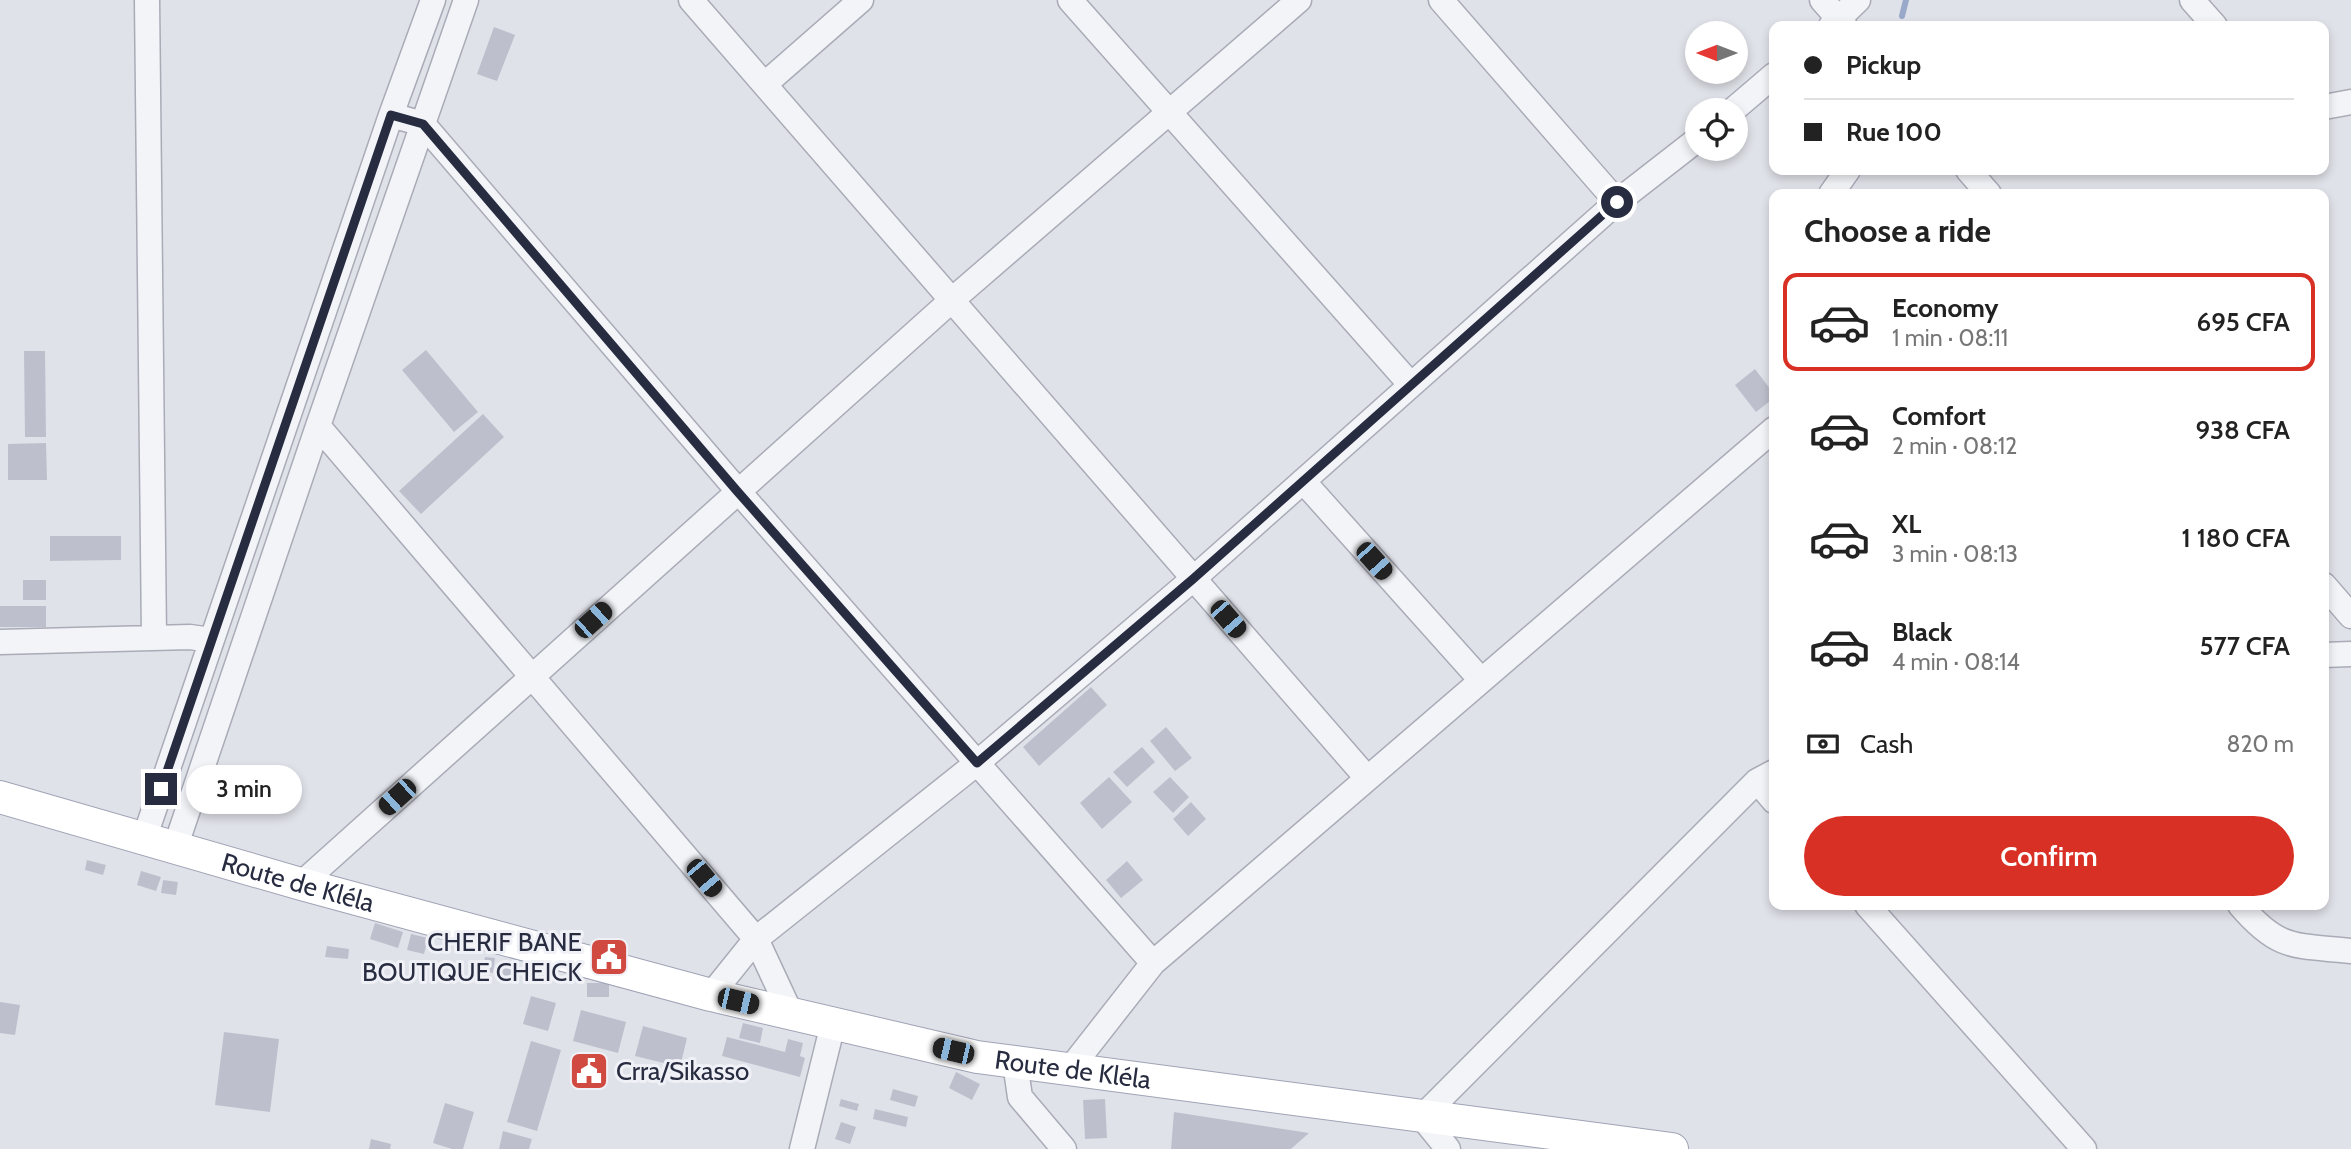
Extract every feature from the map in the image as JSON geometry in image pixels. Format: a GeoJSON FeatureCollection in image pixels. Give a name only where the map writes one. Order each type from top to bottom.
{"type":"FeatureCollection","features":[{"type":"Feature","properties":{"kind":"main road","name":"Route de Kléla"},"geometry":{"type":"LineString","coordinates":[[0,797],[300,884],[711,995],[1015,1063],[1672,1149]]}},
{"type":"Feature","properties":{"kind":"street"},"geometry":{"type":"LineString","coordinates":[[147,0],[154,638]]}},
{"type":"Feature","properties":{"kind":"street"},"geometry":{"type":"LineString","coordinates":[[144,838],[391,115],[433,0]]}},
{"type":"Feature","properties":{"kind":"street"},"geometry":{"type":"LineString","coordinates":[[175,848],[466,0]]}},
{"type":"Feature","properties":{"kind":"street"},"geometry":{"type":"LineString","coordinates":[[691,0],[1367,778]]}},
{"type":"Feature","properties":{"kind":"street"},"geometry":{"type":"LineString","coordinates":[[765,84],[861,0]]}},
{"type":"Feature","properties":{"kind":"street"},"geometry":{"type":"LineString","coordinates":[[1070,0],[1411,385]]}},
{"type":"Feature","properties":{"kind":"street"},"geometry":{"type":"LineString","coordinates":[[300,884],[951,300],[1299,0]]}},
{"type":"Feature","properties":{"kind":"street"},"geometry":{"type":"LineString","coordinates":[[1441,0],[1617,202]]}},
{"type":"Feature","properties":{"kind":"street"},"geometry":{"type":"LineString","coordinates":[[1822,0],[1836,21]]}},
{"type":"Feature","properties":{"kind":"street"},"geometry":{"type":"LineString","coordinates":[[1840,21],[1858,0]]}},
{"type":"Feature","properties":{"kind":"street"},"geometry":{"type":"LineString","coordinates":[[2192,0],[2211,21]]}},
{"type":"Feature","properties":{"kind":"street"},"geometry":{"type":"LineString","coordinates":[[1747,98],[1769,79]]}},
{"type":"Feature","properties":{"kind":"street"},"geometry":{"type":"LineString","coordinates":[[2329,106],[2351,102]]}},
{"type":"Feature","properties":{"kind":"street"},"geometry":{"type":"LineString","coordinates":[[391,115],[423,124],[737,491],[1153,963]]}},
{"type":"Feature","properties":{"kind":"street"},"geometry":{"type":"LineString","coordinates":[[711,995],[756,939],[977,763],[1193,579],[1617,202],[1685,149]]}},
{"type":"Feature","properties":{"kind":"street"},"geometry":{"type":"LineString","coordinates":[[1972,175],[1985,189]]}},
{"type":"Feature","properties":{"kind":"street"},"geometry":{"type":"LineString","coordinates":[[318,426],[756,939],[791,1014]]}},
{"type":"Feature","properties":{"kind":"street"},"geometry":{"type":"LineString","coordinates":[[1070,1069],[1153,963],[1769,433]]}},
{"type":"Feature","properties":{"kind":"street"},"geometry":{"type":"LineString","coordinates":[[1303,481],[1481,680]]}},
{"type":"Feature","properties":{"kind":"street"},"geometry":{"type":"LineString","coordinates":[[2329,591],[2351,617]]}},
{"type":"Feature","properties":{"kind":"street"},"geometry":{"type":"LineString","coordinates":[[0,642],[190,637],[211,640]]}},
{"type":"Feature","properties":{"kind":"street"},"geometry":{"type":"LineString","coordinates":[[2329,655],[2351,654]]}},
{"type":"Feature","properties":{"kind":"street"},"geometry":{"type":"LineString","coordinates":[[1448,1149],[1422,1117],[1766,777]]}},
{"type":"Feature","properties":{"kind":"street"},"geometry":{"type":"LineString","coordinates":[[1871,910],[2084,1149]]}},
{"type":"Feature","properties":{"kind":"street"},"geometry":{"type":"LineString","coordinates":[[2245,910],[2259,927],[2276,939],[2292,945],[2351,951]]}},
{"type":"Feature","properties":{"kind":"street"},"geometry":{"type":"LineString","coordinates":[[802,1149],[833,1024]]}},
{"type":"Feature","properties":{"kind":"street"},"geometry":{"type":"LineString","coordinates":[[1015,1063],[1020,1097],[1064,1149]]}},
{"type":"Feature","properties":{"kind":"building"},"geometry":{"type":"Polygon","coordinates":[[[494,27],[515,35],[497,81],[477,74],[494,27]]]}},
{"type":"Feature","properties":{"kind":"building"},"geometry":{"type":"Polygon","coordinates":[[[426,350],[478,412],[454,432],[402,370],[426,350]]]}},
{"type":"Feature","properties":{"kind":"building"},"geometry":{"type":"Polygon","coordinates":[[[24,351],[45,351],[46,437],[25,437],[24,351]]]}},
{"type":"Feature","properties":{"kind":"building"},"geometry":{"type":"Polygon","coordinates":[[[1755,369],[1769,387],[1769,402],[1756,412],[1735,385],[1755,369]]]}},
{"type":"Feature","properties":{"kind":"building"},"geometry":{"type":"Polygon","coordinates":[[[483,414],[504,437],[421,514],[399,491],[483,414]]]}},
{"type":"Feature","properties":{"kind":"building"},"geometry":{"type":"Polygon","coordinates":[[[46,443],[47,480],[8,480],[8,444],[46,443]]]}},
{"type":"Feature","properties":{"kind":"building"},"geometry":{"type":"Polygon","coordinates":[[[50,536],[121,536],[121,560],[50,561],[50,536]]]}},
{"type":"Feature","properties":{"kind":"building"},"geometry":{"type":"Polygon","coordinates":[[[23,580],[46,580],[46,600],[23,600],[23,580]]]}},
{"type":"Feature","properties":{"kind":"building"},"geometry":{"type":"Polygon","coordinates":[[[0,606],[46,606],[46,627],[0,627],[0,606]]]}},
{"type":"Feature","properties":{"kind":"building"},"geometry":{"type":"Polygon","coordinates":[[[1091,687],[1107,705],[1039,766],[1023,747],[1091,687]]]}},
{"type":"Feature","properties":{"kind":"building"},"geometry":{"type":"Polygon","coordinates":[[[1166,727],[1192,758],[1175,771],[1150,741],[1166,727]]]}},
{"type":"Feature","properties":{"kind":"building"},"geometry":{"type":"Polygon","coordinates":[[[1142,747],[1155,762],[1127,787],[1113,772],[1142,747]]]}},
{"type":"Feature","properties":{"kind":"building"},"geometry":{"type":"Polygon","coordinates":[[[1109,777],[1132,802],[1102,829],[1080,803],[1109,777]]]}},
{"type":"Feature","properties":{"kind":"building"},"geometry":{"type":"Polygon","coordinates":[[[1170,777],[1189,797],[1173,813],[1153,792],[1170,777]]]}},
{"type":"Feature","properties":{"kind":"building"},"geometry":{"type":"Polygon","coordinates":[[[1191,802],[1206,819],[1188,836],[1173,819],[1191,802]]]}},
{"type":"Feature","properties":{"kind":"building"},"geometry":{"type":"Polygon","coordinates":[[[87,860],[106,865],[103,875],[85,870],[87,860]]]}},
{"type":"Feature","properties":{"kind":"building"},"geometry":{"type":"Polygon","coordinates":[[[1127,861],[1143,880],[1121,898],[1106,880],[1127,861]]]}},
{"type":"Feature","properties":{"kind":"building"},"geometry":{"type":"Polygon","coordinates":[[[141,871],[161,877],[156,891],[137,885],[141,871]]]}},
{"type":"Feature","properties":{"kind":"building"},"geometry":{"type":"Polygon","coordinates":[[[163,880],[178,882],[176,895],[161,893],[163,880]]]}},
{"type":"Feature","properties":{"kind":"building"},"geometry":{"type":"Polygon","coordinates":[[[375,923],[403,932],[398,948],[370,939],[375,923]]]}},
{"type":"Feature","properties":{"kind":"building"},"geometry":{"type":"Polygon","coordinates":[[[411,934],[428,938],[424,954],[407,950],[411,934]]]}},
{"type":"Feature","properties":{"kind":"building"},"geometry":{"type":"Polygon","coordinates":[[[327,946],[349,949],[348,959],[325,957],[327,946]]]}},
{"type":"Feature","properties":{"kind":"building"},"geometry":{"type":"Polygon","coordinates":[[[485,957],[495,958],[493,973],[483,971],[485,957]]]}},
{"type":"Feature","properties":{"kind":"building"},"geometry":{"type":"Polygon","coordinates":[[[503,962],[514,965],[510,980],[498,976],[503,962]]]}},
{"type":"Feature","properties":{"kind":"building"},"geometry":{"type":"Polygon","coordinates":[[[587,983],[609,983],[609,997],[587,997],[587,983]]]}},
{"type":"Feature","properties":{"kind":"building"},"geometry":{"type":"Polygon","coordinates":[[[531,996],[556,1003],[548,1031],[523,1024],[531,996]]]}},
{"type":"Feature","properties":{"kind":"building"},"geometry":{"type":"Polygon","coordinates":[[[0,1002],[20,1005],[15,1035],[0,1033],[0,1002]]]}},
{"type":"Feature","properties":{"kind":"building"},"geometry":{"type":"Polygon","coordinates":[[[581,1010],[626,1022],[618,1053],[573,1041],[581,1010]]]}},
{"type":"Feature","properties":{"kind":"building"},"geometry":{"type":"Polygon","coordinates":[[[743,1023],[763,1028],[760,1043],[739,1038],[743,1023]]]}},
{"type":"Feature","properties":{"kind":"building"},"geometry":{"type":"Polygon","coordinates":[[[643,1026],[687,1038],[680,1067],[635,1056],[643,1026]]]}},
{"type":"Feature","properties":{"kind":"building"},"geometry":{"type":"Polygon","coordinates":[[[224,1032],[279,1039],[270,1112],[215,1105],[224,1032]]]}},
{"type":"Feature","properties":{"kind":"building"},"geometry":{"type":"Polygon","coordinates":[[[727,1037],[785,1052],[788,1039],[803,1043],[800,1056],[805,1058],[800,1077],[722,1056],[727,1037]]]}},
{"type":"Feature","properties":{"kind":"building"},"geometry":{"type":"Polygon","coordinates":[[[531,1041],[561,1050],[537,1131],[507,1122],[531,1041]]]}},
{"type":"Feature","properties":{"kind":"building"},"geometry":{"type":"Polygon","coordinates":[[[956,1072],[980,1084],[972,1100],[949,1088],[956,1072]]]}},
{"type":"Feature","properties":{"kind":"building"},"geometry":{"type":"Polygon","coordinates":[[[893,1089],[918,1096],[915,1107],[890,1100],[893,1089]]]}},
{"type":"Feature","properties":{"kind":"building"},"geometry":{"type":"Polygon","coordinates":[[[841,1099],[859,1104],[857,1111],[839,1106],[841,1099]]]}},
{"type":"Feature","properties":{"kind":"building"},"geometry":{"type":"Polygon","coordinates":[[[1105,1099],[1107,1138],[1085,1139],[1083,1100],[1105,1099]]]}},
{"type":"Feature","properties":{"kind":"building"},"geometry":{"type":"Polygon","coordinates":[[[445,1103],[474,1112],[463,1149],[452,1149],[433,1143],[445,1103]]]}},
{"type":"Feature","properties":{"kind":"building"},"geometry":{"type":"Polygon","coordinates":[[[875,1109],[908,1117],[906,1127],[873,1119],[875,1109]]]}},
{"type":"Feature","properties":{"kind":"building"},"geometry":{"type":"Polygon","coordinates":[[[1174,1112],[1309,1133],[1291,1149],[1171,1149],[1174,1112]]]}},
{"type":"Feature","properties":{"kind":"building"},"geometry":{"type":"Polygon","coordinates":[[[841,1122],[856,1127],[850,1144],[835,1139],[841,1122]]]}},
{"type":"Feature","properties":{"kind":"building"},"geometry":{"type":"Polygon","coordinates":[[[503,1131],[532,1139],[529,1149],[499,1149],[503,1131]]]}},
{"type":"Feature","properties":{"kind":"building"},"geometry":{"type":"Polygon","coordinates":[[[371,1139],[391,1144],[390,1149],[369,1149],[371,1139]]]}},
{"type":"Feature","properties":{"kind":"waterway"},"geometry":{"type":"LineString","coordinates":[[1902,16],[1906,0]]}},
{"type":"Feature","properties":{"kind":"place","name":"CHERIF BANE BOUTIQUE CHEICK"},"geometry":{"type":"Point","coordinates":[609,957]}},
{"type":"Feature","properties":{"kind":"place","name":"Crra/Sikasso"},"geometry":{"type":"Point","coordinates":[589,1071]}},
{"type":"Feature","properties":{"kind":"route"},"geometry":{"type":"LineString","coordinates":[[161,789],[391,115],[423,124],[737,491],[977,763],[1193,579],[1617,202]]}}]}
